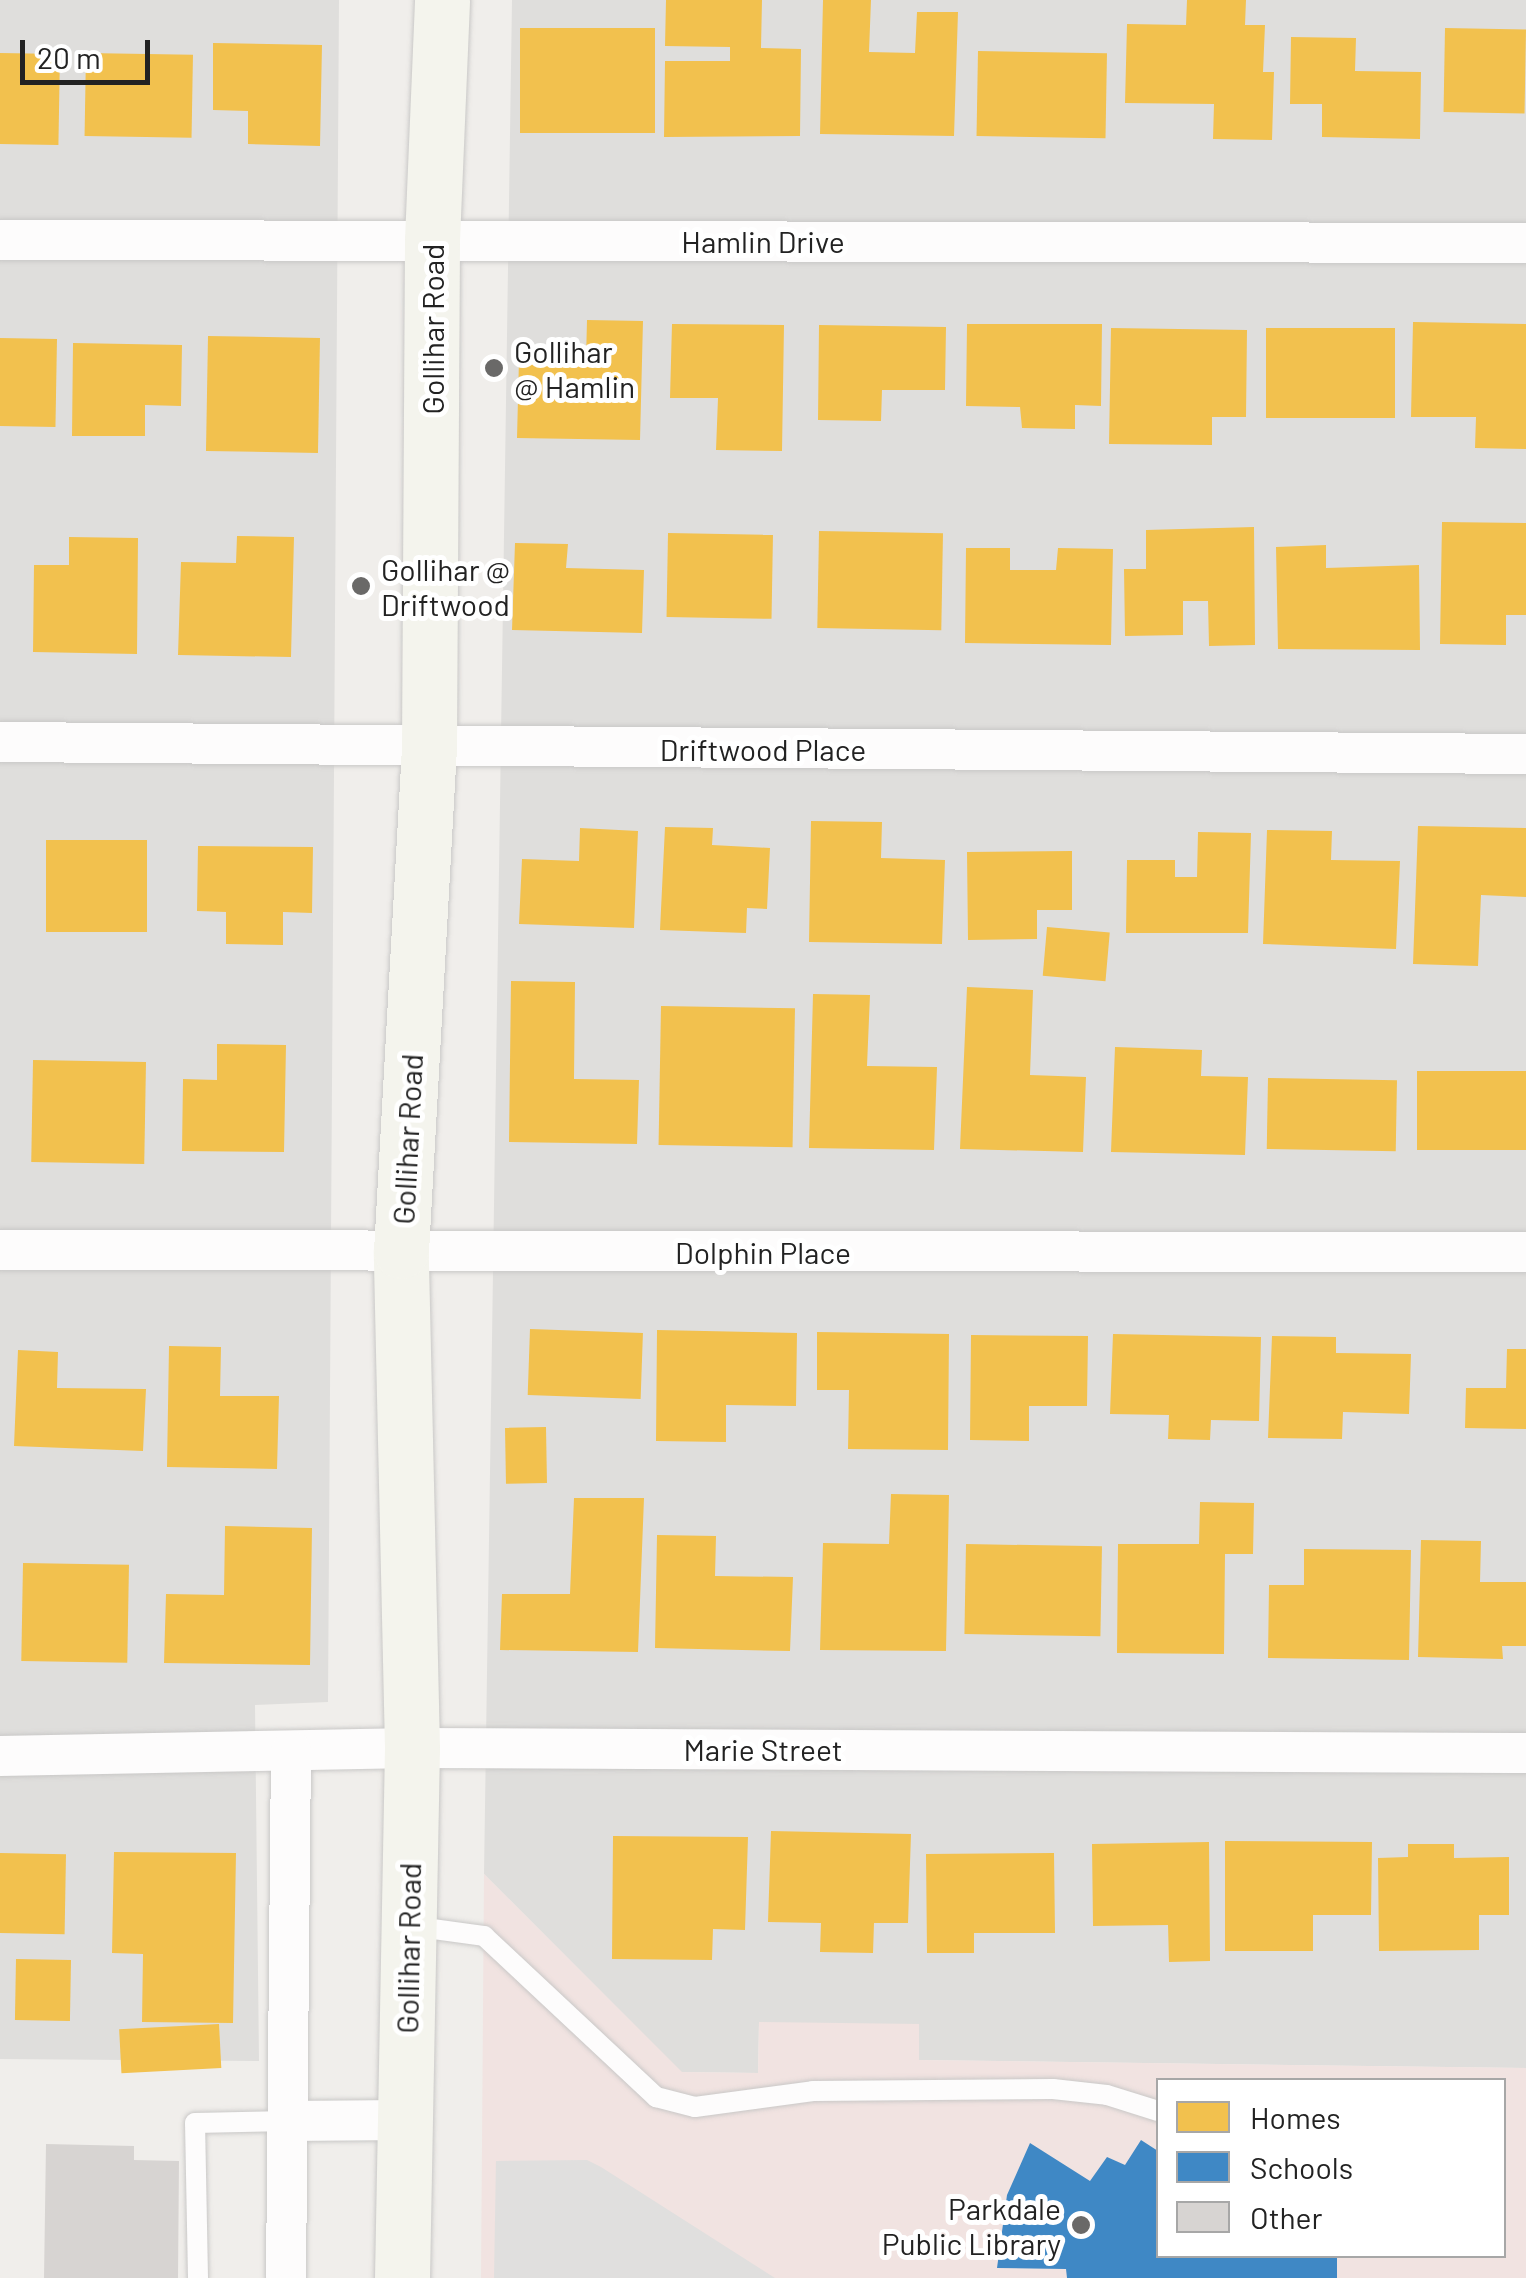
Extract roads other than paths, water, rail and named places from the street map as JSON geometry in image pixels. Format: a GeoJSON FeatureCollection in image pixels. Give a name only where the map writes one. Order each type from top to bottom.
{"type":"FeatureCollection","features":[{"type":"Feature","properties":{"kind":"main road","name":"Gollihar Road"},"geometry":{"type":"LineString","coordinates":[[402,2278],[412,1748],[401,1252],[429,747],[432,240],[442,0]]}},
{"type":"Feature","properties":{"kind":"street","name":"Hamlin Drive"},"geometry":{"type":"LineString","coordinates":[[0,240],[1526,243]]}},
{"type":"Feature","properties":{"kind":"street","name":"Driftwood Place"},"geometry":{"type":"LineString","coordinates":[[0,742],[1526,754]]}},
{"type":"Feature","properties":{"kind":"street","name":"Dolphin Place"},"geometry":{"type":"LineString","coordinates":[[0,1250],[1526,1252]]}},
{"type":"Feature","properties":{"kind":"street","name":"Marie Street"},"geometry":{"type":"LineString","coordinates":[[0,1756],[412,1748],[1526,1753]]}},
{"type":"Feature","properties":{"kind":"street"},"geometry":{"type":"LineString","coordinates":[[286,2278],[291,1750]]}},
{"type":"Feature","properties":{"kind":"street"},"geometry":{"type":"LineString","coordinates":[[288,2121],[405,2120]]}},
{"type":"Feature","properties":{"kind":"lane"},"geometry":{"type":"LineString","coordinates":[[408,1925],[484,1936],[656,2097],[695,2107],[813,2091],[1053,2089],[1107,2094],[1156,2110]]}},
{"type":"Feature","properties":{"kind":"lane"},"geometry":{"type":"LineString","coordinates":[[198,2278],[196,2123],[288,2121]]}},
{"type":"Feature","properties":{"kind":"place","name":"Gollihar @ Hamlin"},"geometry":{"type":"Point","coordinates":[494,368]}},
{"type":"Feature","properties":{"kind":"place","name":"Gollihar @ Driftwood"},"geometry":{"type":"Point","coordinates":[361,586]}},
{"type":"Feature","properties":{"kind":"place","name":"Parkdale Public Library"},"geometry":{"type":"Point","coordinates":[1081,2225]}}]}
